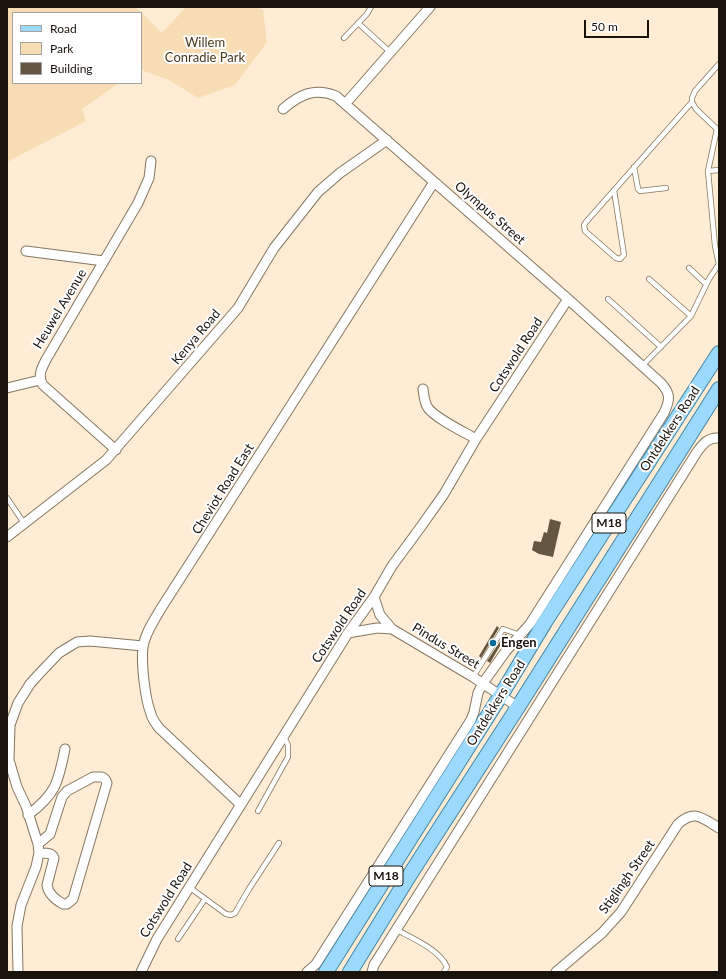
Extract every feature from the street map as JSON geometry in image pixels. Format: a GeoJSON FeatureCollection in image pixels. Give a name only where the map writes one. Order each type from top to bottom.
{"type":"FeatureCollection","features":[{"type":"Feature","properties":{"kind":"main road","name":"Ontdekkers Road"},"geometry":{"type":"LineString","coordinates":[[326,972],[502,696],[545,622],[719,353]]}},
{"type":"Feature","properties":{"kind":"main road","name":"Ontdekkers Road"},"geometry":{"type":"LineString","coordinates":[[350,972],[409,876],[518,707],[719,389]]}},
{"type":"Feature","properties":{"kind":"street"},"geometry":{"type":"LineString","coordinates":[[346,103],[430,7]]}},
{"type":"Feature","properties":{"kind":"street","name":"Olympus Street"},"geometry":{"type":"LineString","coordinates":[[282,109],[304,94],[317,92],[331,94],[346,103],[661,382],[668,392]]}},
{"type":"Feature","properties":{"kind":"street","name":"Kenya Road"},"geometry":{"type":"LineString","coordinates":[[7,537],[96,469],[116,450],[238,308],[270,254],[318,192],[340,173],[387,140]]}},
{"type":"Feature","properties":{"kind":"street","name":"Heuwel Avenue"},"geometry":{"type":"LineString","coordinates":[[40,380],[40,374],[44,362],[144,191],[149,178],[151,161]]}},
{"type":"Feature","properties":{"kind":"street","name":"Cheviot Road East"},"geometry":{"type":"LineString","coordinates":[[240,804],[158,728],[151,715],[146,697],[143,646],[148,631],[160,610],[434,182]]}},
{"type":"Feature","properties":{"kind":"street"},"geometry":{"type":"LineString","coordinates":[[26,252],[104,261]]}},
{"type":"Feature","properties":{"kind":"street","name":"Cotswold Road"},"geometry":{"type":"LineString","coordinates":[[141,972],[157,939],[348,633],[374,597],[392,566],[444,494],[476,439],[568,299]]}},
{"type":"Feature","properties":{"kind":"street"},"geometry":{"type":"LineString","coordinates":[[7,388],[40,380],[43,385],[116,450]]}},
{"type":"Feature","properties":{"kind":"street"},"geometry":{"type":"LineString","coordinates":[[423,389],[425,402],[428,408],[436,415],[476,439]]}},
{"type":"Feature","properties":{"kind":"street","name":"Ontdekkers Road"},"geometry":{"type":"LineString","coordinates":[[307,972],[316,964],[471,720],[478,693],[483,683],[506,651],[530,624],[664,413],[668,402],[668,392]]}},
{"type":"Feature","properties":{"kind":"street"},"geometry":{"type":"LineString","coordinates":[[372,972],[374,964],[397,930],[697,452],[705,442],[715,438]]}},
{"type":"Feature","properties":{"kind":"street","name":"Pindus Street"},"geometry":{"type":"LineString","coordinates":[[374,597],[380,615],[392,629],[483,683],[518,707]]}},
{"type":"Feature","properties":{"kind":"street"},"geometry":{"type":"LineString","coordinates":[[348,633],[377,628],[392,629]]}},
{"type":"Feature","properties":{"kind":"street"},"geometry":{"type":"LineString","coordinates":[[18,972],[17,926],[21,905],[36,867],[38,848],[9,760],[10,725],[18,703],[30,684],[59,653],[77,642],[90,641],[143,646]]}},
{"type":"Feature","properties":{"kind":"street"},"geometry":{"type":"LineString","coordinates":[[28,815],[42,804],[53,790],[58,780],[65,749]]}},
{"type":"Feature","properties":{"kind":"street"},"geometry":{"type":"LineString","coordinates":[[93,777],[105,778],[107,783],[73,899],[67,904],[59,902],[49,892],[47,885],[54,858],[51,853],[38,848],[50,834],[62,797],[67,791],[93,777]]}},
{"type":"Feature","properties":{"kind":"street","name":"Stiglingh Street"},"geometry":{"type":"LineString","coordinates":[[556,972],[602,933],[621,912],[678,824],[688,816],[694,815],[700,816],[719,828]]}},
{"type":"Feature","properties":{"kind":"street"},"geometry":{"type":"LineString","coordinates":[[7,927],[17,926]]}},
{"type":"Feature","properties":{"kind":"lane"},"geometry":{"type":"LineString","coordinates":[[344,38],[371,7]]}},
{"type":"Feature","properties":{"kind":"lane"},"geometry":{"type":"LineString","coordinates":[[358,23],[390,52]]}},
{"type":"Feature","properties":{"kind":"lane"},"geometry":{"type":"LineString","coordinates":[[642,366],[691,316],[706,284],[719,264],[715,246],[708,171],[718,130],[696,109],[692,102],[692,94],[719,64]]}},
{"type":"Feature","properties":{"kind":"lane"},"geometry":{"type":"LineString","coordinates":[[614,190],[624,255],[620,259],[616,258],[584,228],[586,222],[634,167],[692,102]]}},
{"type":"Feature","properties":{"kind":"lane"},"geometry":{"type":"LineString","coordinates":[[634,167],[638,189],[640,191],[666,188]]}},
{"type":"Feature","properties":{"kind":"lane"},"geometry":{"type":"LineString","coordinates":[[708,171],[719,170]]}},
{"type":"Feature","properties":{"kind":"lane"},"geometry":{"type":"LineString","coordinates":[[689,268],[706,284]]}},
{"type":"Feature","properties":{"kind":"lane"},"geometry":{"type":"LineString","coordinates":[[649,279],[691,316]]}},
{"type":"Feature","properties":{"kind":"lane"},"geometry":{"type":"LineString","coordinates":[[608,299],[661,347]]}},
{"type":"Feature","properties":{"kind":"lane"},"geometry":{"type":"LineString","coordinates":[[7,498],[24,523]]}},
{"type":"Feature","properties":{"kind":"lane"},"geometry":{"type":"LineString","coordinates":[[473,677],[502,629],[520,635]]}},
{"type":"Feature","properties":{"kind":"lane"},"geometry":{"type":"LineString","coordinates":[[258,811],[288,757],[288,745],[283,736]]}},
{"type":"Feature","properties":{"kind":"lane"},"geometry":{"type":"LineString","coordinates":[[189,888],[226,914],[230,915],[235,913],[248,889],[280,844]]}},
{"type":"Feature","properties":{"kind":"lane"},"geometry":{"type":"LineString","coordinates":[[178,939],[205,899]]}},
{"type":"Feature","properties":{"kind":"lane"},"geometry":{"type":"LineString","coordinates":[[397,930],[427,946],[447,967],[444,972]]}},
{"type":"Feature","properties":{"kind":"green space","name":"Willem Conradie Park"},"geometry":{"type":"Polygon","coordinates":[[[7,7],[136,7],[141,12],[12,12],[12,84],[118,84],[82,109],[86,121],[7,162],[7,7]]]}},
{"type":"Feature","properties":{"kind":"green space","name":"Willem Conradie Park"},"geometry":{"type":"Polygon","coordinates":[[[186,7],[257,7],[263,10],[267,42],[235,85],[198,98],[169,80],[142,70],[142,13],[162,33],[186,7]]]}},
{"type":"Feature","properties":{"kind":"building"},"geometry":{"type":"Polygon","coordinates":[[[550,519],[561,522],[553,557],[539,554],[532,550],[534,541],[541,542],[544,532],[547,533],[550,519]]]}},
{"type":"Feature","properties":{"kind":"building"},"geometry":{"type":"Polygon","coordinates":[[[497,626],[499,628],[481,658],[479,656],[497,626]]]}},
{"type":"Feature","properties":{"kind":"building"},"geometry":{"type":"Polygon","coordinates":[[[505,634],[507,634],[490,663],[487,661],[505,634]]]}},
{"type":"Feature","properties":{"kind":"place","name":"Engen"},"geometry":{"type":"Point","coordinates":[493,643]}}]}
